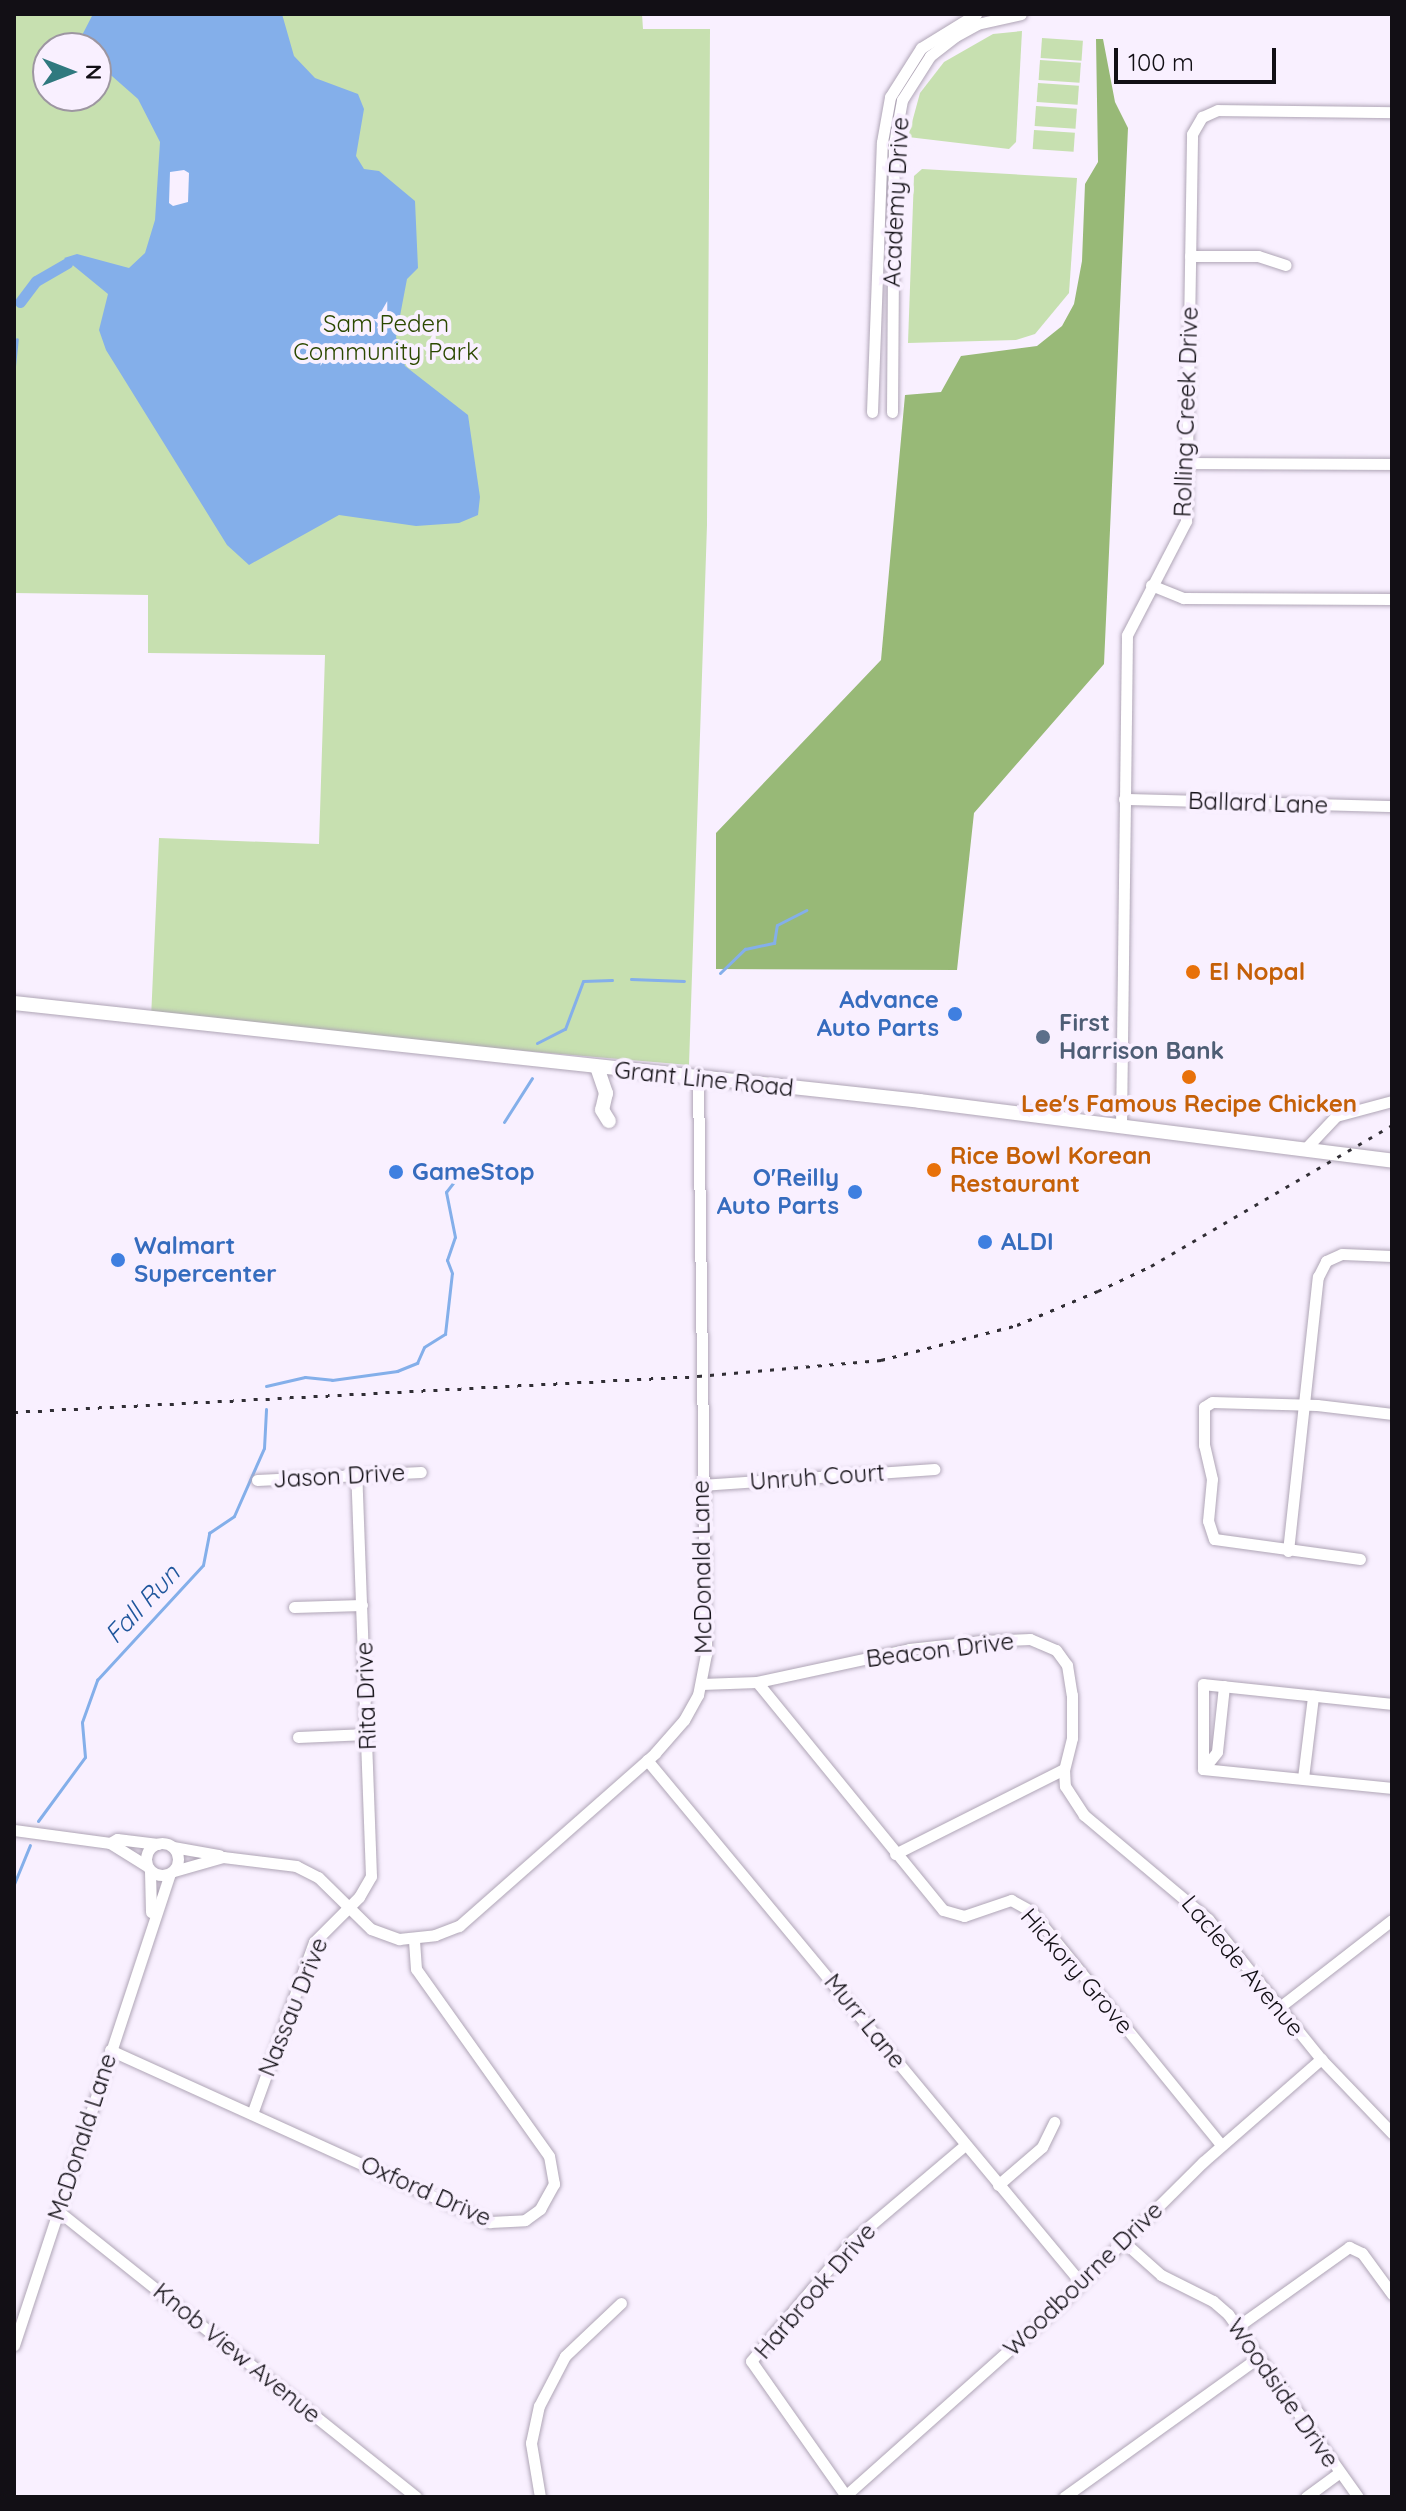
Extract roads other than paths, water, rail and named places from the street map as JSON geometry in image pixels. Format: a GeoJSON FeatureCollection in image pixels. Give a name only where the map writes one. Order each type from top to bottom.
{"type":"FeatureCollection","features":[{"type":"Feature","properties":{"kind":"main road","name":"Grant Line Road"},"geometry":{"type":"LineString","coordinates":[[14,1003],[1306,1148],[1392,1161]]}},
{"type":"Feature","properties":{"kind":"main road"},"geometry":{"type":"LineString","coordinates":[[597,1067],[606,1093],[602,1112],[609,1121]]}},
{"type":"Feature","properties":{"kind":"street","name":"Academy Drive"},"geometry":{"type":"LineString","coordinates":[[872,412],[882,142],[890,97],[921,48],[976,14]]}},
{"type":"Feature","properties":{"kind":"street","name":"Academy Drive"},"geometry":{"type":"LineString","coordinates":[[892,412],[894,144],[902,100],[930,56],[954,37],[977,24],[1021,14]]}},
{"type":"Feature","properties":{"kind":"street","name":"Rolling Creek Drive"},"geometry":{"type":"LineString","coordinates":[[1121,1127],[1127,635],[1184,527],[1188,463],[1192,134],[1202,117],[1218,110],[1392,112]]}},
{"type":"Feature","properties":{"kind":"street"},"geometry":{"type":"LineString","coordinates":[[1190,256],[1258,256],[1286,265]]}},
{"type":"Feature","properties":{"kind":"street"},"geometry":{"type":"LineString","coordinates":[[1188,463],[1392,464]]}},
{"type":"Feature","properties":{"kind":"street"},"geometry":{"type":"LineString","coordinates":[[1151,585],[1183,598],[1392,599]]}},
{"type":"Feature","properties":{"kind":"street","name":"Ballard Lane"},"geometry":{"type":"LineString","coordinates":[[1124,799],[1392,806]]}},
{"type":"Feature","properties":{"kind":"street","name":"McDonald Lane"},"geometry":{"type":"LineString","coordinates":[[414,1940],[459,1926],[647,1760],[684,1720],[701,1684],[706,1654],[701,1485],[698,1079]]}},
{"type":"Feature","properties":{"kind":"street"},"geometry":{"type":"LineString","coordinates":[[1306,1148],[1336,1116],[1392,1101]]}},
{"type":"Feature","properties":{"kind":"street"},"geometry":{"type":"LineString","coordinates":[[1288,1551],[1321,1268],[1342,1254],[1392,1256]]}},
{"type":"Feature","properties":{"kind":"street"},"geometry":{"type":"LineString","coordinates":[[1360,1559],[1220,1542],[1210,1534],[1212,1479],[1203,1417],[1212,1402],[1392,1414]]}},
{"type":"Feature","properties":{"kind":"street","name":"Unruh Court"},"geometry":{"type":"LineString","coordinates":[[701,1485],[934,1469]]}},
{"type":"Feature","properties":{"kind":"street","name":"Jason Drive"},"geometry":{"type":"LineString","coordinates":[[257,1480],[421,1472]]}},
{"type":"Feature","properties":{"kind":"street","name":"Rita Drive"},"geometry":{"type":"LineString","coordinates":[[346,1906],[366,1888],[373,1864],[356,1474]]}},
{"type":"Feature","properties":{"kind":"street"},"geometry":{"type":"LineString","coordinates":[[294,1607],[362,1605]]}},
{"type":"Feature","properties":{"kind":"street","name":"Beacon Drive"},"geometry":{"type":"LineString","coordinates":[[701,1684],[757,1682],[909,1649],[1040,1641],[1063,1656],[1070,1674],[1072,1738],[1064,1769]]}},
{"type":"Feature","properties":{"kind":"street","name":"Hickory Grove"},"geometry":{"type":"LineString","coordinates":[[757,1682],[895,1854],[949,1915],[964,1916],[1002,1900],[1031,1911],[1221,2145]]}},
{"type":"Feature","properties":{"kind":"street"},"geometry":{"type":"LineString","coordinates":[[1203,1769],[1203,1684],[1392,1704]]}},
{"type":"Feature","properties":{"kind":"street"},"geometry":{"type":"LineString","coordinates":[[1203,1769],[1217,1752],[1224,1686]]}},
{"type":"Feature","properties":{"kind":"street"},"geometry":{"type":"LineString","coordinates":[[1303,1778],[1313,1696]]}},
{"type":"Feature","properties":{"kind":"street"},"geometry":{"type":"LineString","coordinates":[[298,1737],[367,1734]]}},
{"type":"Feature","properties":{"kind":"street","name":"Murr Lane"},"geometry":{"type":"LineString","coordinates":[[647,1760],[1081,2283]]}},
{"type":"Feature","properties":{"kind":"street"},"geometry":{"type":"LineString","coordinates":[[895,1854],[1064,1769]]}},
{"type":"Feature","properties":{"kind":"street","name":"Laclede Avenue"},"geometry":{"type":"LineString","coordinates":[[1064,1769],[1065,1786],[1084,1815],[1183,1894],[1281,2006],[1321,2059],[1392,2133]]}},
{"type":"Feature","properties":{"kind":"street"},"geometry":{"type":"LineString","coordinates":[[1203,1769],[1392,1788]]}},
{"type":"Feature","properties":{"kind":"street"},"geometry":{"type":"LineString","coordinates":[[14,1830],[110,1843],[149,1868],[172,1872],[223,1857]]}},
{"type":"Feature","properties":{"kind":"street"},"geometry":{"type":"LineString","coordinates":[[110,1843],[117,1839],[158,1844],[223,1857],[296,1866],[318,1877],[371,1929],[414,1940]]}},
{"type":"Feature","properties":{"kind":"street"},"geometry":{"type":"LineString","coordinates":[[149,1868],[146,1855],[158,1844]]}},
{"type":"Feature","properties":{"kind":"street"},"geometry":{"type":"LineString","coordinates":[[172,1872],[179,1861],[173,1847]]}},
{"type":"Feature","properties":{"kind":"street","name":"McDonald Lane"},"geometry":{"type":"LineString","coordinates":[[149,1868],[150,1929]]}},
{"type":"Feature","properties":{"kind":"street","name":"McDonald Lane"},"geometry":{"type":"LineString","coordinates":[[14,2345],[150,1929],[172,1872]]}},
{"type":"Feature","properties":{"kind":"street","name":"Nassau Drive"},"geometry":{"type":"LineString","coordinates":[[252,2114],[314,1942],[346,1906]]}},
{"type":"Feature","properties":{"kind":"street"},"geometry":{"type":"LineString","coordinates":[[1281,2006],[1392,1920]]}},
{"type":"Feature","properties":{"kind":"street","name":"Oxford Drive"},"geometry":{"type":"LineString","coordinates":[[110,2050],[490,2222],[517,2223],[540,2209],[554,2184],[549,2156],[416,1969],[414,1940]]}},
{"type":"Feature","properties":{"kind":"street","name":"Woodbourne Drive"},"geometry":{"type":"LineString","coordinates":[[845,2496],[1081,2283],[1221,2145],[1321,2059]]}},
{"type":"Feature","properties":{"kind":"street"},"geometry":{"type":"LineString","coordinates":[[998,2185],[1042,2147],[1054,2122]]}},
{"type":"Feature","properties":{"kind":"street","name":"Harbrook Drive"},"geometry":{"type":"LineString","coordinates":[[845,2496],[751,2361],[853,2240],[965,2145]]}},
{"type":"Feature","properties":{"kind":"street","name":"Knob View Avenue"},"geometry":{"type":"LineString","coordinates":[[58,2211],[416,2497]]}},
{"type":"Feature","properties":{"kind":"street","name":"Woodside Drive"},"geometry":{"type":"LineString","coordinates":[[1124,2242],[1161,2275],[1219,2305],[1358,2497]]}},
{"type":"Feature","properties":{"kind":"street"},"geometry":{"type":"LineString","coordinates":[[1237,2327],[1349,2247],[1362,2253],[1392,2294]]}},
{"type":"Feature","properties":{"kind":"street"},"geometry":{"type":"LineString","coordinates":[[540,2497],[531,2443],[539,2406],[565,2356],[621,2303]]}},
{"type":"Feature","properties":{"kind":"street"},"geometry":{"type":"LineString","coordinates":[[1064,2497],[1259,2357]]}},
{"type":"Feature","properties":{"kind":"street"},"geometry":{"type":"LineString","coordinates":[[1306,2497],[1340,2472]]}},
{"type":"Feature","properties":{"kind":"water"},"geometry":{"type":"Polygon","coordinates":[[[93,14],[282,14],[294,56],[315,78],[358,94],[364,109],[356,156],[364,169],[379,171],[415,201],[418,268],[407,279],[396,337],[405,366],[468,415],[480,497],[478,515],[459,523],[416,526],[339,515],[249,565],[227,545],[106,350],[99,330],[108,294],[64,258],[77,254],[129,268],[145,253],[155,220],[160,142],[138,99],[112,76],[112,32],[84,32],[93,14]]]}},
{"type":"Feature","properties":{"kind":"waterway"},"geometry":{"type":"LineString","coordinates":[[20,302],[36,281],[67,263]]}},
{"type":"Feature","properties":{"kind":"waterway"},"geometry":{"type":"LineString","coordinates":[[14,366],[17,339]]}},
{"type":"Feature","properties":{"kind":"waterway","name":"Fall Run"},"geometry":{"type":"LineString","coordinates":[[720,973],[745,949],[774,943],[777,925],[806,910]]}},
{"type":"Feature","properties":{"kind":"waterway","name":"Fall Run"},"geometry":{"type":"LineString","coordinates":[[631,979],[684,981]]}},
{"type":"Feature","properties":{"kind":"waterway","name":"Fall Run"},"geometry":{"type":"LineString","coordinates":[[537,1043],[565,1029],[583,981],[612,980]]}},
{"type":"Feature","properties":{"kind":"waterway","name":"Fall Run"},"geometry":{"type":"LineString","coordinates":[[504,1122],[532,1078]]}},
{"type":"Feature","properties":{"kind":"waterway","name":"Fall Run"},"geometry":{"type":"LineString","coordinates":[[266,1386],[305,1377],[332,1380],[397,1371],[417,1363],[424,1347],[445,1334],[452,1273],[447,1260],[455,1237],[446,1192],[456,1179]]}},
{"type":"Feature","properties":{"kind":"waterway","name":"Fall Run"},"geometry":{"type":"LineString","coordinates":[[38,1821],[85,1757],[82,1722],[97,1680],[203,1565],[209,1533],[234,1516],[264,1448],[266,1409]]}},
{"type":"Feature","properties":{"kind":"waterway","name":"Fall Run"},"geometry":{"type":"LineString","coordinates":[[14,1884],[30,1845]]}},
{"type":"Feature","properties":{"kind":"railway"},"geometry":{"type":"LineString","coordinates":[[14,1412],[698,1376],[881,1360],[1017,1325],[1098,1291],[1151,1266],[1392,1125]]}},
{"type":"Feature","properties":{"kind":"place","name":"El Nopal"},"geometry":{"type":"Point","coordinates":[1193,972]}},
{"type":"Feature","properties":{"kind":"place","name":"Advance Auto Parts"},"geometry":{"type":"Point","coordinates":[955,1014]}},
{"type":"Feature","properties":{"kind":"place","name":"First Harrison Bank"},"geometry":{"type":"Point","coordinates":[1043,1037]}},
{"type":"Feature","properties":{"kind":"place","name":"Lee's Famous Recipe Chicken"},"geometry":{"type":"Point","coordinates":[1189,1077]}},
{"type":"Feature","properties":{"kind":"place","name":"Rice Bowl Korean Restaurant"},"geometry":{"type":"Point","coordinates":[934,1170]}},
{"type":"Feature","properties":{"kind":"place","name":"GameStop"},"geometry":{"type":"Point","coordinates":[396,1172]}},
{"type":"Feature","properties":{"kind":"place","name":"O'Reilly Auto Parts"},"geometry":{"type":"Point","coordinates":[855,1192]}},
{"type":"Feature","properties":{"kind":"place","name":"ALDI"},"geometry":{"type":"Point","coordinates":[985,1242]}},
{"type":"Feature","properties":{"kind":"place","name":"Walmart Supercenter"},"geometry":{"type":"Point","coordinates":[118,1260]}},
{"type":"Feature","properties":{"kind":"park label","name":"Sam Peden Community Park"},"geometry":{"type":"Point","coordinates":[386,338]}}]}
